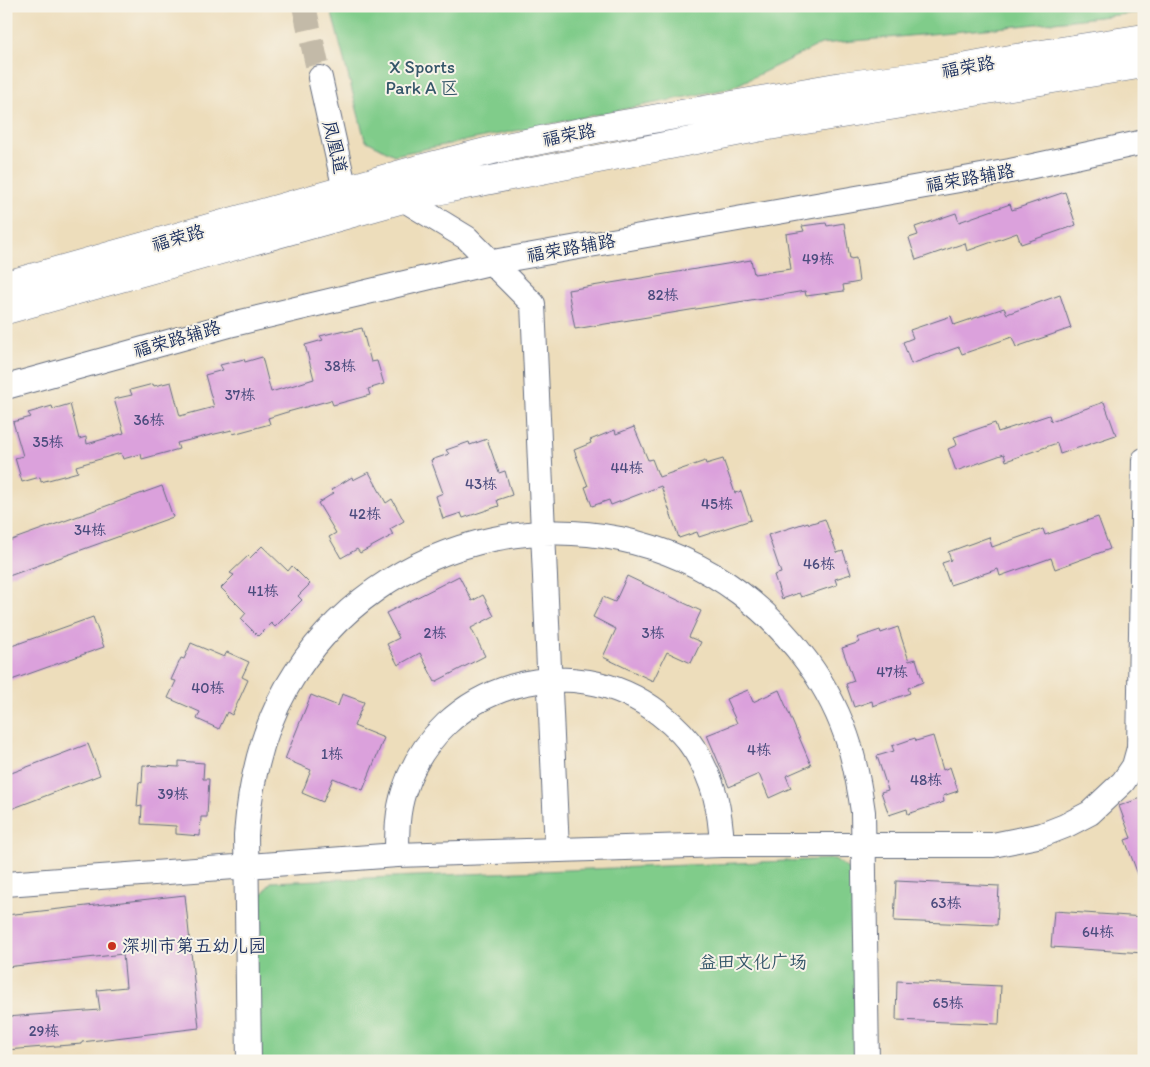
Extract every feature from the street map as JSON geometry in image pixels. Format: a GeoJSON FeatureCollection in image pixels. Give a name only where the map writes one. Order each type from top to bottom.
{"type":"FeatureCollection","features":[{"type":"Feature","properties":{"kind":"main road","name":"福荣路"},"geometry":{"type":"LineString","coordinates":[[6,310],[348,202],[501,148],[601,128],[842,86],[925,75],[1016,58],[1144,38]]}},
{"type":"Feature","properties":{"kind":"main road","name":"福荣路"},"geometry":{"type":"LineString","coordinates":[[6,285],[348,202],[403,199],[574,163],[748,130],[1144,64]]}},
{"type":"Feature","properties":{"kind":"street","name":"凤凰道"},"geometry":{"type":"LineString","coordinates":[[320,78],[348,202]]}},
{"type":"Feature","properties":{"kind":"street","name":"福荣路辅路"},"geometry":{"type":"LineString","coordinates":[[6,387],[233,324],[493,262],[1010,171],[1144,142]]}},
{"type":"Feature","properties":{"kind":"street"},"geometry":{"type":"LineString","coordinates":[[403,199],[467,238],[533,304],[557,850]]}},
{"type":"Feature","properties":{"kind":"street"},"geometry":{"type":"LineString","coordinates":[[6,884],[397,855],[722,845],[993,845],[1020,841],[1066,826],[1090,813],[1123,782],[1134,766],[1139,748],[1144,460]]}},
{"type":"Feature","properties":{"kind":"street"},"geometry":{"type":"LineString","coordinates":[[249,1061],[246,835],[248,804],[253,774],[262,744],[273,714],[287,687],[304,660],[345,614],[395,576],[451,550],[481,541],[543,532],[581,533],[620,538],[656,548],[692,563],[725,582],[756,605],[783,631],[805,657],[823,685],[844,731],[858,779],[863,812],[867,1061]]}},
{"type":"Feature","properties":{"kind":"street"},"geometry":{"type":"LineString","coordinates":[[397,855],[397,823],[404,791],[417,762],[436,735],[459,712],[487,695],[517,684],[550,679],[583,680],[616,688],[647,703],[674,724],[695,750],[711,780],[720,813],[722,845]]}},
{"type":"Feature","properties":{"kind":"green space","name":"X Sports Park A 区"},"geometry":{"type":"Polygon","coordinates":[[[330,6],[1144,6],[1144,12],[1018,26],[821,44],[731,88],[394,155],[365,140],[330,6]]]}},
{"type":"Feature","properties":{"kind":"green space","name":"益田文化广场"},"geometry":{"type":"Polygon","coordinates":[[[835,859],[857,876],[860,1061],[254,1061],[251,910],[271,882],[835,859]]]}},
{"type":"Feature","properties":{"kind":"building"},"geometry":{"type":"Polygon","coordinates":[[[1065,192],[1076,225],[1021,244],[1017,233],[967,251],[965,243],[916,260],[909,238],[918,235],[915,227],[956,213],[959,222],[1010,204],[1012,210],[1065,192]]]}},
{"type":"Feature","properties":{"kind":"building"},"geometry":{"type":"Polygon","coordinates":[[[826,223],[827,226],[844,223],[850,259],[856,258],[859,282],[843,285],[844,291],[806,296],[805,291],[575,329],[568,290],[751,260],[754,274],[791,269],[786,234],[804,231],[802,226],[826,223]]]}},
{"type":"Feature","properties":{"kind":"building"},"geometry":{"type":"Polygon","coordinates":[[[1060,295],[1071,328],[1016,347],[1012,337],[962,354],[959,347],[911,364],[903,342],[913,338],[910,330],[951,316],[954,325],[1004,308],[1007,314],[1060,295]]]}},
{"type":"Feature","properties":{"kind":"building"},"geometry":{"type":"Polygon","coordinates":[[[362,328],[371,362],[377,361],[384,384],[368,389],[370,395],[333,405],[331,400],[284,413],[268,418],[270,424],[233,434],[232,430],[177,443],[179,449],[142,459],[141,454],[123,459],[121,453],[76,466],[78,472],[41,482],[40,477],[22,482],[15,458],[23,456],[13,422],[31,417],[28,413],[52,406],[53,409],[70,404],[79,439],[86,437],[87,444],[124,433],[114,399],[132,395],[130,390],[171,382],[180,416],[214,407],[205,375],[223,370],[220,365],[244,359],[245,362],[262,357],[271,392],[314,379],[305,345],[323,340],[320,336],[362,328]]]}},
{"type":"Feature","properties":{"kind":"building"},"geometry":{"type":"Polygon","coordinates":[[[1104,402],[1116,435],[1060,454],[1057,443],[1006,461],[1004,454],[956,471],[948,449],[957,445],[954,437],[995,423],[998,432],[1049,415],[1051,421],[1104,402]]]}},
{"type":"Feature","properties":{"kind":"building"},"geometry":{"type":"Polygon","coordinates":[[[634,427],[648,460],[652,459],[659,477],[705,461],[706,464],[723,459],[735,493],[741,491],[751,520],[699,537],[697,532],[679,538],[661,486],[611,505],[609,500],[592,506],[585,487],[588,486],[574,450],[591,443],[590,440],[615,430],[616,434],[634,427]]]}},
{"type":"Feature","properties":{"kind":"building"},"geometry":{"type":"Polygon","coordinates":[[[487,439],[499,473],[505,471],[512,495],[497,500],[499,506],[463,518],[461,513],[443,519],[436,496],[443,493],[431,460],[449,454],[446,450],[469,442],[470,445],[487,439]]]}},
{"type":"Feature","properties":{"kind":"building"},"geometry":{"type":"Polygon","coordinates":[[[369,472],[386,503],[392,499],[404,521],[390,529],[393,535],[360,553],[357,549],[341,558],[329,537],[336,533],[318,503],[334,493],[331,490],[352,477],[353,480],[369,472]]]}},
{"type":"Feature","properties":{"kind":"building"},"geometry":{"type":"Polygon","coordinates":[[[162,486],[173,517],[6,577],[6,542],[162,486]]]}},
{"type":"Feature","properties":{"kind":"building"},"geometry":{"type":"Polygon","coordinates":[[[1098,517],[1110,549],[1055,569],[1051,558],[1000,576],[998,569],[950,585],[942,563],[951,560],[948,552],[989,537],[992,547],[1043,529],[1045,535],[1098,517]]]}},
{"type":"Feature","properties":{"kind":"building"},"geometry":{"type":"Polygon","coordinates":[[[825,519],[837,553],[843,551],[851,574],[835,579],[837,585],[801,597],[799,593],[782,599],[774,575],[781,573],[768,535],[808,522],[809,524],[825,519]]]}},
{"type":"Feature","properties":{"kind":"building"},"geometry":{"type":"Polygon","coordinates":[[[262,546],[288,571],[292,566],[310,584],[298,596],[302,600],[275,627],[271,623],[258,636],[241,619],[246,613],[221,588],[234,575],[230,573],[262,546]]]}},
{"type":"Feature","properties":{"kind":"building"},"geometry":{"type":"Polygon","coordinates":[[[459,576],[472,601],[483,595],[494,616],[471,628],[485,656],[435,682],[420,653],[398,665],[387,644],[399,638],[386,613],[459,576]]]}},
{"type":"Feature","properties":{"kind":"building"},"geometry":{"type":"Polygon","coordinates":[[[627,576],[701,611],[689,637],[701,642],[691,663],[667,652],[653,681],[603,657],[616,629],[593,617],[603,597],[615,602],[627,576]]]}},
{"type":"Feature","properties":{"kind":"building"},"geometry":{"type":"Polygon","coordinates":[[[93,617],[104,647],[6,682],[6,648],[93,617]]]}},
{"type":"Feature","properties":{"kind":"building"},"geometry":{"type":"Polygon","coordinates":[[[898,627],[909,661],[916,659],[923,682],[908,688],[910,693],[873,706],[872,701],[854,707],[846,684],[854,681],[842,648],[860,642],[857,638],[880,630],[881,633],[898,627]]]}},
{"type":"Feature","properties":{"kind":"building"},"geometry":{"type":"Polygon","coordinates":[[[191,643],[224,657],[227,652],[249,662],[242,677],[248,680],[232,715],[227,712],[219,729],[197,719],[200,712],[168,698],[176,681],[171,680],[181,658],[184,659],[191,643]]]}},
{"type":"Feature","properties":{"kind":"building"},"geometry":{"type":"Polygon","coordinates":[[[748,690],[753,702],[779,690],[811,765],[786,776],[791,788],[769,798],[759,774],[729,787],[707,735],[737,723],[726,699],[748,690]]]}},
{"type":"Feature","properties":{"kind":"building"},"geometry":{"type":"Polygon","coordinates":[[[342,694],[364,702],[354,726],[384,738],[363,790],[333,778],[323,802],[302,793],[311,770],[285,759],[311,695],[338,706],[342,694]]]}},
{"type":"Feature","properties":{"kind":"building"},"geometry":{"type":"Polygon","coordinates":[[[933,736],[943,770],[950,767],[958,791],[943,796],[944,802],[908,814],[907,809],[889,815],[881,792],[888,790],[877,756],[894,751],[892,746],[915,738],[916,741],[933,736]]]}},
{"type":"Feature","properties":{"kind":"building"},"geometry":{"type":"Polygon","coordinates":[[[88,744],[100,775],[6,811],[6,775],[88,744]]]}},
{"type":"Feature","properties":{"kind":"building"},"geometry":{"type":"Polygon","coordinates":[[[179,761],[204,763],[203,779],[209,779],[207,817],[201,817],[200,836],[176,834],[176,826],[141,824],[142,806],[137,807],[139,782],[142,783],[143,765],[179,767],[179,761]]]}},
{"type":"Feature","properties":{"kind":"building"},"geometry":{"type":"Polygon","coordinates":[[[1144,797],[1144,885],[1142,885],[1125,840],[1131,838],[1119,806],[1144,797]]]}},
{"type":"Feature","properties":{"kind":"building"},"geometry":{"type":"Polygon","coordinates":[[[896,881],[999,886],[997,925],[894,921],[896,881]]]}},
{"type":"Feature","properties":{"kind":"building"},"geometry":{"type":"Polygon","coordinates":[[[185,895],[199,1028],[82,1042],[82,1044],[6,1050],[6,1017],[100,1010],[97,990],[126,987],[123,954],[6,967],[6,915],[185,895]]]}},
{"type":"Feature","properties":{"kind":"building"},"geometry":{"type":"Polygon","coordinates":[[[1054,911],[1144,917],[1144,953],[1051,947],[1054,911]]]}},
{"type":"Feature","properties":{"kind":"building"},"geometry":{"type":"Polygon","coordinates":[[[897,981],[1001,986],[999,1024],[896,1020],[897,981]]]}},
{"type":"Feature","properties":{"kind":"tunnel"},"geometry":{"type":"LineString","coordinates":[[304,6],[320,78]]}},
{"type":"Feature","properties":{"kind":"place","name":"深圳市第五幼儿园"},"geometry":{"type":"Point","coordinates":[112,946]}}]}
